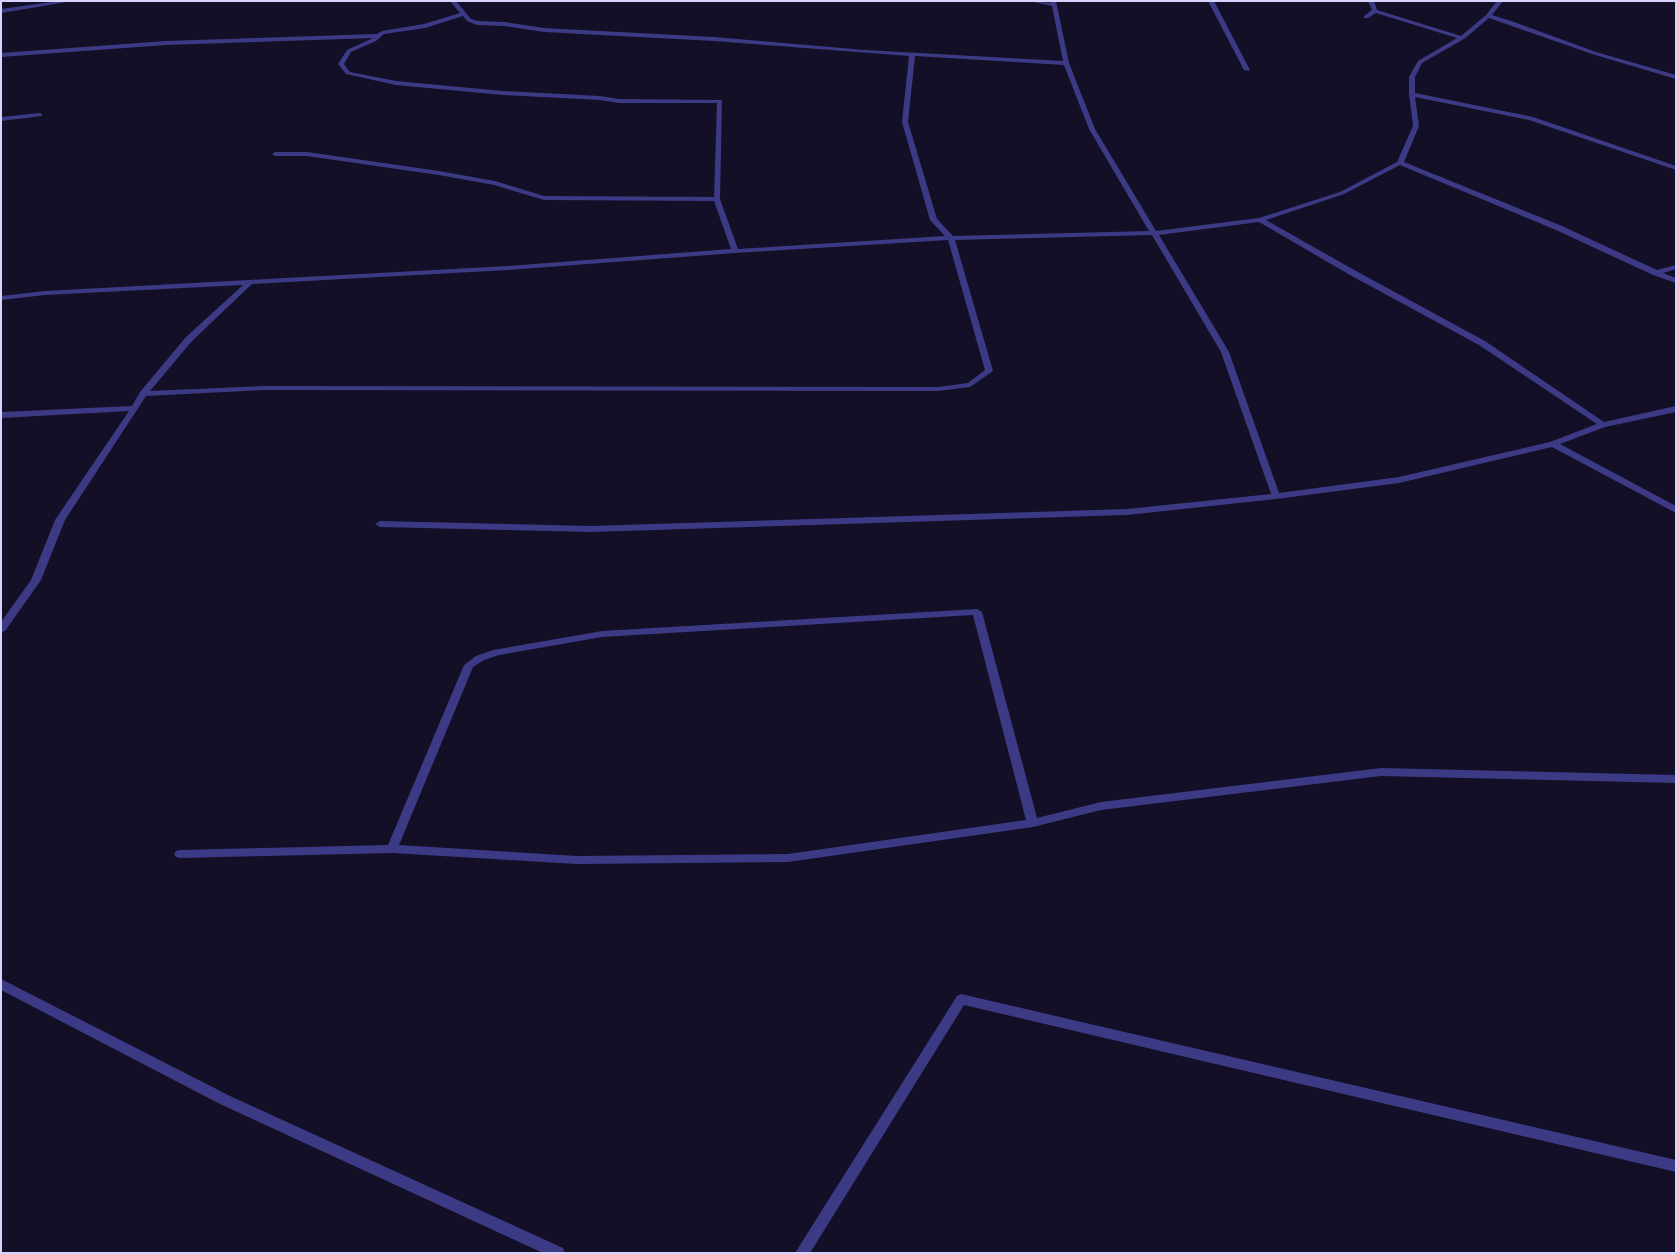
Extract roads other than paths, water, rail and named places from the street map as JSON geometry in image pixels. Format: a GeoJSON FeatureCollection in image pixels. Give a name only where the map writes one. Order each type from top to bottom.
{"type":"FeatureCollection","features":[{"type":"Feature","properties":{"kind":"street"},"geometry":{"type":"LineString","coordinates":[[1,11],[70,1]]}},
{"type":"Feature","properties":{"kind":"street"},"geometry":{"type":"LineString","coordinates":[[453,1],[469,20]]}},
{"type":"Feature","properties":{"kind":"street"},"geometry":{"type":"LineString","coordinates":[[1033,1],[1054,3],[1066,64],[1092,129],[1225,352],[1276,496]]}},
{"type":"Feature","properties":{"kind":"street"},"geometry":{"type":"LineString","coordinates":[[1211,1],[1247,70]]}},
{"type":"Feature","properties":{"kind":"street"},"geometry":{"type":"LineString","coordinates":[[1371,1],[1375,11]]}},
{"type":"Feature","properties":{"kind":"street"},"geometry":{"type":"LineString","coordinates":[[1,298],[45,293],[508,268],[735,251],[950,238],[1155,233],[1260,220],[1342,193],[1400,163],[1416,126],[1412,94],[1412,77],[1420,62],[1462,38],[1488,16],[1500,1]]}},
{"type":"Feature","properties":{"kind":"street"},"geometry":{"type":"LineString","coordinates":[[1366,17],[1375,11]]}},
{"type":"Feature","properties":{"kind":"street"},"geometry":{"type":"LineString","coordinates":[[1375,11],[1462,38]]}},
{"type":"Feature","properties":{"kind":"street"},"geometry":{"type":"LineString","coordinates":[[463,14],[425,26],[389,30],[374,40],[349,51],[341,64],[348,73],[389,83],[503,93],[600,98],[619,101],[720,101],[717,199],[735,251]]}},
{"type":"Feature","properties":{"kind":"street"},"geometry":{"type":"LineString","coordinates":[[1488,16],[1518,25],[1594,53],[1676,77]]}},
{"type":"Feature","properties":{"kind":"street"},"geometry":{"type":"LineString","coordinates":[[447,19],[469,20],[477,23],[504,24],[544,30],[714,39],[912,55],[1066,64]]}},
{"type":"Feature","properties":{"kind":"street"},"geometry":{"type":"LineString","coordinates":[[1,55],[166,43],[378,36]]}},
{"type":"Feature","properties":{"kind":"street"},"geometry":{"type":"LineString","coordinates":[[143,394],[264,388],[938,389],[970,385],[989,371],[950,238],[934,220],[905,122],[912,55]]}},
{"type":"Feature","properties":{"kind":"street"},"geometry":{"type":"LineString","coordinates":[[1412,94],[1531,118],[1676,168]]}},
{"type":"Feature","properties":{"kind":"street"},"geometry":{"type":"LineString","coordinates":[[1,119],[40,115]]}},
{"type":"Feature","properties":{"kind":"street"},"geometry":{"type":"LineString","coordinates":[[275,154],[307,154],[439,173],[495,183],[544,198],[717,199]]}},
{"type":"Feature","properties":{"kind":"street"},"geometry":{"type":"LineString","coordinates":[[1400,163],[1559,228],[1656,273],[1676,280]]}},
{"type":"Feature","properties":{"kind":"street"},"geometry":{"type":"LineString","coordinates":[[1260,220],[1353,273],[1482,343],[1604,425]]}},
{"type":"Feature","properties":{"kind":"street"},"geometry":{"type":"LineString","coordinates":[[1656,273],[1676,267]]}},
{"type":"Feature","properties":{"kind":"street"},"geometry":{"type":"LineString","coordinates":[[1,629],[36,580],[60,520],[143,394],[189,339],[250,282]]}},
{"type":"Feature","properties":{"kind":"street"},"geometry":{"type":"LineString","coordinates":[[1,415],[135,408]]}},
{"type":"Feature","properties":{"kind":"street"},"geometry":{"type":"LineString","coordinates":[[380,524],[591,529],[1127,512],[1276,496],[1398,480],[1553,444],[1604,425],[1676,409]]}},
{"type":"Feature","properties":{"kind":"street"},"geometry":{"type":"LineString","coordinates":[[1553,444],[1676,510]]}},
{"type":"Feature","properties":{"kind":"street"},"geometry":{"type":"LineString","coordinates":[[392,849],[469,666],[480,658],[497,652],[602,634],[978,612],[1033,823]]}},
{"type":"Feature","properties":{"kind":"street"},"geometry":{"type":"LineString","coordinates":[[180,854],[392,849],[577,860],[788,858],[1033,823],[1101,806],[1381,772],[1676,779]]}},
{"type":"Feature","properties":{"kind":"street"},"geometry":{"type":"LineString","coordinates":[[1,984],[225,1100],[558,1253]]}},
{"type":"Feature","properties":{"kind":"street"},"geometry":{"type":"LineString","coordinates":[[802,1253],[960,999],[1676,1166]]}}]}
